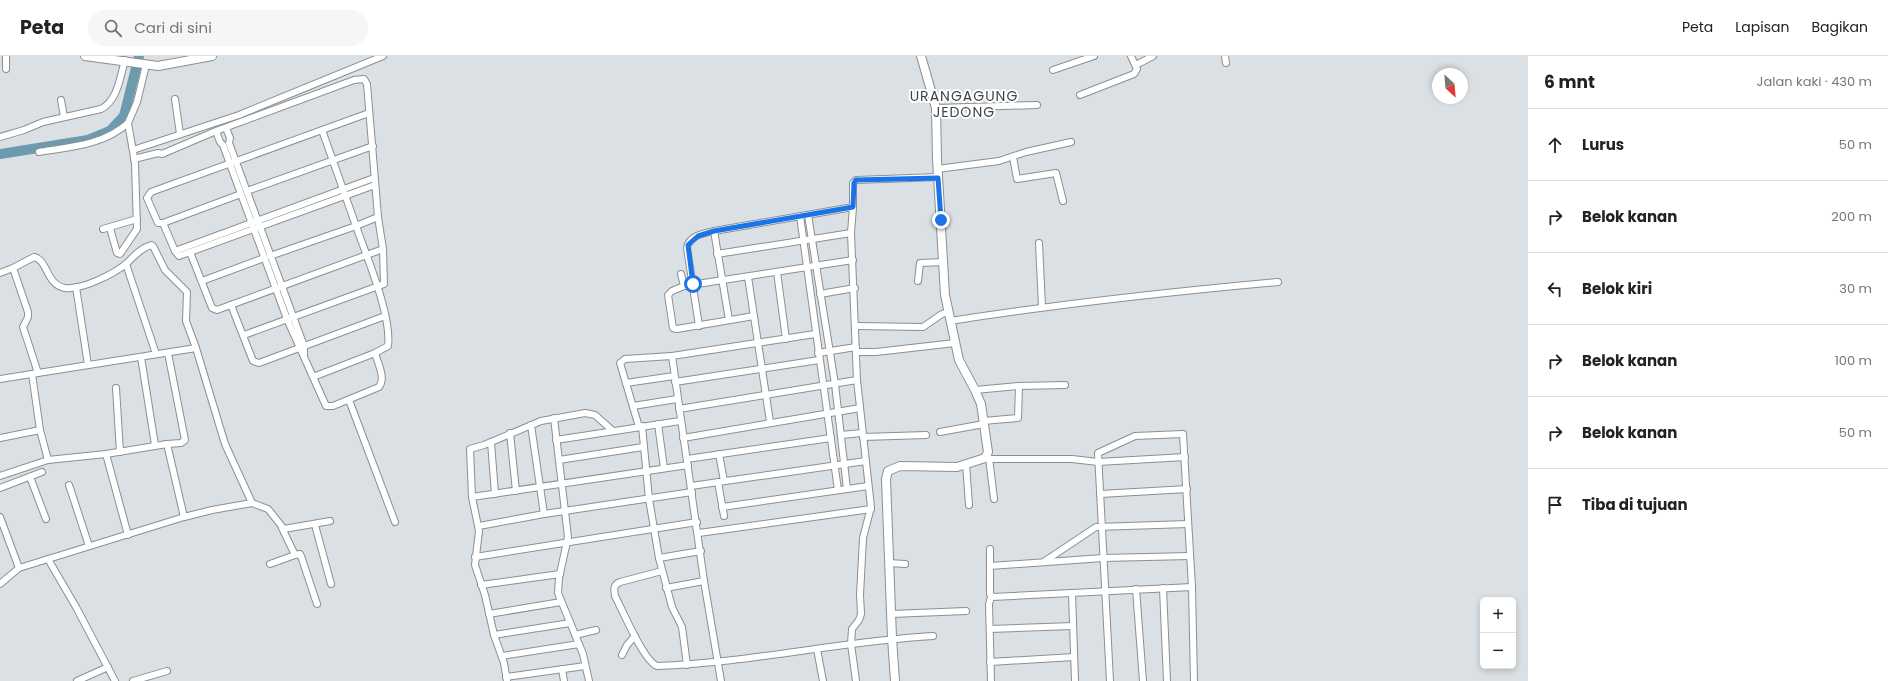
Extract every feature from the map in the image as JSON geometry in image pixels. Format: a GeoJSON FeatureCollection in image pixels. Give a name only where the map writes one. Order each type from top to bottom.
{"type":"FeatureCollection","features":[{"type":"Feature","properties":{"kind":"street"},"geometry":{"type":"LineString","coordinates":[[6,56],[6,69]]}},
{"type":"Feature","properties":{"kind":"street"},"geometry":{"type":"LineString","coordinates":[[85,56],[126,60],[145,65],[158,66],[212,56]]}},
{"type":"Feature","properties":{"kind":"street"},"geometry":{"type":"LineString","coordinates":[[133,150],[239,115],[382,56]]}},
{"type":"Feature","properties":{"kind":"street"},"geometry":{"type":"LineString","coordinates":[[921,56],[936,108],[944,288],[955,343],[963,367],[976,390],[981,404],[994,499]]}},
{"type":"Feature","properties":{"kind":"street"},"geometry":{"type":"LineString","coordinates":[[1053,70],[1093,56]]}},
{"type":"Feature","properties":{"kind":"street"},"geometry":{"type":"LineString","coordinates":[[1080,95],[1134,74],[1137,69],[1132,56]]}},
{"type":"Feature","properties":{"kind":"street"},"geometry":{"type":"LineString","coordinates":[[1136,65],[1153,56]]}},
{"type":"Feature","properties":{"kind":"street"},"geometry":{"type":"LineString","coordinates":[[1225,56],[1226,63]]}},
{"type":"Feature","properties":{"kind":"street"},"geometry":{"type":"LineString","coordinates":[[0,137],[24,130],[43,122],[101,109],[113,99],[126,60]]}},
{"type":"Feature","properties":{"kind":"street"},"geometry":{"type":"LineString","coordinates":[[39,152],[102,140],[121,130],[128,123],[137,102],[145,65]]}},
{"type":"Feature","properties":{"kind":"street"},"geometry":{"type":"LineString","coordinates":[[135,161],[158,153],[162,154],[216,131],[364,79],[367,84],[373,146],[374,178],[383,249],[384,284],[244,335]]}},
{"type":"Feature","properties":{"kind":"street"},"geometry":{"type":"LineString","coordinates":[[61,100],[64,117]]}},
{"type":"Feature","properties":{"kind":"street"},"geometry":{"type":"LineString","coordinates":[[175,100],[180,134]]}},
{"type":"Feature","properties":{"kind":"street"},"geometry":{"type":"LineString","coordinates":[[936,108],[1037,105]]}},
{"type":"Feature","properties":{"kind":"street"},"geometry":{"type":"LineString","coordinates":[[369,113],[151,192],[147,198],[155,220],[158,223],[163,223],[373,146]]}},
{"type":"Feature","properties":{"kind":"street"},"geometry":{"type":"LineString","coordinates":[[110,228],[117,252],[120,254],[136,232],[137,219],[135,161],[128,123]]}},
{"type":"Feature","properties":{"kind":"street"},"geometry":{"type":"LineString","coordinates":[[226,128],[230,138],[226,144]]}},
{"type":"Feature","properties":{"kind":"street"},"geometry":{"type":"LineString","coordinates":[[313,377],[388,346],[384,316],[377,287],[322,130]]}},
{"type":"Feature","properties":{"kind":"street"},"geometry":{"type":"LineString","coordinates":[[216,131],[220,142],[226,144]]}},
{"type":"Feature","properties":{"kind":"street"},"geometry":{"type":"LineString","coordinates":[[856,681],[851,644],[852,629],[859,620],[861,614],[860,595],[864,538],[871,509],[857,380],[852,233],[854,183],[856,180],[938,173],[999,161],[1071,142]]}},
{"type":"Feature","properties":{"kind":"street"},"geometry":{"type":"LineString","coordinates":[[226,144],[278,287],[313,377],[326,406],[332,406],[374,390],[382,382],[374,353]]}},
{"type":"Feature","properties":{"kind":"street"},"geometry":{"type":"LineString","coordinates":[[1013,157],[1017,180],[1056,174],[1062,201]]}},
{"type":"Feature","properties":{"kind":"street"},"geometry":{"type":"LineString","coordinates":[[175,252],[344,193],[374,178]]}},
{"type":"Feature","properties":{"kind":"street"},"geometry":{"type":"LineString","coordinates":[[344,193],[375,186]]}},
{"type":"Feature","properties":{"kind":"street"},"geometry":{"type":"LineString","coordinates":[[699,326],[688,245],[698,236],[714,231],[800,216],[854,203]]}},
{"type":"Feature","properties":{"kind":"street"},"geometry":{"type":"LineString","coordinates":[[808,214],[835,384],[848,489]]}},
{"type":"Feature","properties":{"kind":"street"},"geometry":{"type":"LineString","coordinates":[[800,216],[806,268],[828,412],[838,490]]}},
{"type":"Feature","properties":{"kind":"street"},"geometry":{"type":"LineString","coordinates":[[202,281],[378,217]]}},
{"type":"Feature","properties":{"kind":"street"},"geometry":{"type":"LineString","coordinates":[[103,229],[137,219]]}},
{"type":"Feature","properties":{"kind":"street"},"geometry":{"type":"LineString","coordinates":[[163,223],[175,252],[179,256],[255,225]]}},
{"type":"Feature","properties":{"kind":"street"},"geometry":{"type":"LineString","coordinates":[[714,231],[721,281],[729,320]]}},
{"type":"Feature","properties":{"kind":"street"},"geometry":{"type":"LineString","coordinates":[[717,254],[852,233]]}},
{"type":"Feature","properties":{"kind":"street"},"geometry":{"type":"LineString","coordinates":[[1039,243],[1042,307]]}},
{"type":"Feature","properties":{"kind":"street"},"geometry":{"type":"LineString","coordinates":[[0,273],[13,268],[28,259],[36,258],[41,262],[48,276],[56,284],[63,288],[76,287],[112,274],[148,246],[151,245],[155,248],[166,270],[187,292],[186,321],[196,348],[225,444],[252,503]]}},
{"type":"Feature","properties":{"kind":"street"},"geometry":{"type":"LineString","coordinates":[[190,252],[214,310],[383,249]]}},
{"type":"Feature","properties":{"kind":"street"},"geometry":{"type":"LineString","coordinates":[[754,316],[677,329],[672,326],[668,295],[672,291],[693,284],[748,277],[853,260]]}},
{"type":"Feature","properties":{"kind":"street"},"geometry":{"type":"LineString","coordinates":[[918,281],[920,264],[943,262]]}},
{"type":"Feature","properties":{"kind":"street"},"geometry":{"type":"LineString","coordinates":[[126,264],[156,354]]}},
{"type":"Feature","properties":{"kind":"street"},"geometry":{"type":"LineString","coordinates":[[13,268],[28,312],[28,317],[23,327],[35,374],[40,430],[48,460]]}},
{"type":"Feature","properties":{"kind":"street"},"geometry":{"type":"LineString","coordinates":[[778,272],[786,339]]}},
{"type":"Feature","properties":{"kind":"street"},"geometry":{"type":"LineString","coordinates":[[682,274],[684,286]]}},
{"type":"Feature","properties":{"kind":"street"},"geometry":{"type":"LineString","coordinates":[[748,277],[770,422]]}},
{"type":"Feature","properties":{"kind":"street"},"geometry":{"type":"LineString","coordinates":[[950,321],[1042,307],[1124,297],[1278,282]]}},
{"type":"Feature","properties":{"kind":"street"},"geometry":{"type":"LineString","coordinates":[[76,287],[88,365]]}},
{"type":"Feature","properties":{"kind":"street"},"geometry":{"type":"LineString","coordinates":[[820,294],[854,288]]}},
{"type":"Feature","properties":{"kind":"street"},"geometry":{"type":"LineString","coordinates":[[231,305],[253,361],[256,363],[264,362],[384,316]]}},
{"type":"Feature","properties":{"kind":"street"},"geometry":{"type":"LineString","coordinates":[[855,326],[923,327],[942,314],[948,312]]}},
{"type":"Feature","properties":{"kind":"street"},"geometry":{"type":"LineString","coordinates":[[687,665],[682,627],[673,612],[666,588],[653,528],[640,427],[620,365],[623,360],[672,356],[816,334]]}},
{"type":"Feature","properties":{"kind":"street"},"geometry":{"type":"LineString","coordinates":[[626,383],[674,379],[762,368],[819,357],[830,351],[856,350],[876,352],[955,343]]}},
{"type":"Feature","properties":{"kind":"street"},"geometry":{"type":"LineString","coordinates":[[0,379],[196,348]]}},
{"type":"Feature","properties":{"kind":"street"},"geometry":{"type":"LineString","coordinates":[[0,476],[48,460],[106,454],[155,445],[182,444],[185,440],[168,352]]}},
{"type":"Feature","properties":{"kind":"street"},"geometry":{"type":"LineString","coordinates":[[672,356],[680,421],[702,552],[704,581],[721,681]]}},
{"type":"Feature","properties":{"kind":"street"},"geometry":{"type":"LineString","coordinates":[[141,357],[155,445]]}},
{"type":"Feature","properties":{"kind":"street"},"geometry":{"type":"LineString","coordinates":[[679,409],[857,380]]}},
{"type":"Feature","properties":{"kind":"street"},"geometry":{"type":"LineString","coordinates":[[976,390],[1019,386],[1065,385]]}},
{"type":"Feature","properties":{"kind":"street"},"geometry":{"type":"LineString","coordinates":[[940,432],[983,422],[1018,418],[1019,386]]}},
{"type":"Feature","properties":{"kind":"street"},"geometry":{"type":"LineString","coordinates":[[116,388],[120,452]]}},
{"type":"Feature","properties":{"kind":"street"},"geometry":{"type":"LineString","coordinates":[[633,406],[677,399]]}},
{"type":"Feature","properties":{"kind":"street"},"geometry":{"type":"LineString","coordinates":[[349,400],[395,522]]}},
{"type":"Feature","properties":{"kind":"street"},"geometry":{"type":"LineString","coordinates":[[683,438],[838,410],[860,408]]}},
{"type":"Feature","properties":{"kind":"street"},"geometry":{"type":"LineString","coordinates":[[585,666],[506,679],[502,656],[494,635],[475,565],[479,526],[472,497],[470,449],[531,425],[554,418],[588,413],[595,415],[613,431]]}},
{"type":"Feature","properties":{"kind":"street"},"geometry":{"type":"LineString","coordinates":[[554,418],[566,510],[568,542],[558,588],[561,602],[579,644],[589,681]]}},
{"type":"Feature","properties":{"kind":"street"},"geometry":{"type":"LineString","coordinates":[[556,440],[680,421]]}},
{"type":"Feature","properties":{"kind":"street"},"geometry":{"type":"LineString","coordinates":[[658,424],[664,468]]}},
{"type":"Feature","properties":{"kind":"street"},"geometry":{"type":"LineString","coordinates":[[531,425],[544,514]]}},
{"type":"Feature","properties":{"kind":"street"},"geometry":{"type":"LineString","coordinates":[[0,438],[40,430]]}},
{"type":"Feature","properties":{"kind":"street"},"geometry":{"type":"LineString","coordinates":[[510,433],[516,491]]}},
{"type":"Feature","properties":{"kind":"street"},"geometry":{"type":"LineString","coordinates":[[1110,681],[1098,453],[1135,436],[1183,434],[1192,587],[1194,681]]}},
{"type":"Feature","properties":{"kind":"street"},"geometry":{"type":"LineString","coordinates":[[841,435],[926,435]]}},
{"type":"Feature","properties":{"kind":"street"},"geometry":{"type":"LineString","coordinates":[[472,497],[646,471],[719,454],[831,438]]}},
{"type":"Feature","properties":{"kind":"street"},"geometry":{"type":"LineString","coordinates":[[491,442],[495,494]]}},
{"type":"Feature","properties":{"kind":"street"},"geometry":{"type":"LineString","coordinates":[[166,444],[184,517]]}},
{"type":"Feature","properties":{"kind":"street"},"geometry":{"type":"LineString","coordinates":[[559,460],[643,447]]}},
{"type":"Feature","properties":{"kind":"street"},"geometry":{"type":"LineString","coordinates":[[106,454],[128,535]]}},
{"type":"Feature","properties":{"kind":"street"},"geometry":{"type":"LineString","coordinates":[[719,454],[722,507],[724,516]]}},
{"type":"Feature","properties":{"kind":"street"},"geometry":{"type":"LineString","coordinates":[[895,681],[886,479],[888,471],[896,466],[950,468],[989,457],[1072,459],[1098,462],[1185,457]]}},
{"type":"Feature","properties":{"kind":"street"},"geometry":{"type":"LineString","coordinates":[[479,526],[566,510],[649,499],[721,481],[866,461]]}},
{"type":"Feature","properties":{"kind":"street"},"geometry":{"type":"LineString","coordinates":[[966,464],[969,505]]}},
{"type":"Feature","properties":{"kind":"street"},"geometry":{"type":"LineString","coordinates":[[0,488],[42,472]]}},
{"type":"Feature","properties":{"kind":"street"},"geometry":{"type":"LineString","coordinates":[[30,477],[46,519]]}},
{"type":"Feature","properties":{"kind":"street"},"geometry":{"type":"LineString","coordinates":[[69,485],[89,546]]}},
{"type":"Feature","properties":{"kind":"street"},"geometry":{"type":"LineString","coordinates":[[722,507],[868,486]]}},
{"type":"Feature","properties":{"kind":"street"},"geometry":{"type":"LineString","coordinates":[[1100,494],[1187,490]]}},
{"type":"Feature","properties":{"kind":"street"},"geometry":{"type":"LineString","coordinates":[[0,584],[19,568],[184,517],[212,510],[252,503],[268,509],[282,528],[295,555]]}},
{"type":"Feature","properties":{"kind":"street"},"geometry":{"type":"LineString","coordinates":[[699,532],[871,509]]}},
{"type":"Feature","properties":{"kind":"street"},"geometry":{"type":"LineString","coordinates":[[0,517],[19,568]]}},
{"type":"Feature","properties":{"kind":"street"},"geometry":{"type":"LineString","coordinates":[[282,528],[288,530],[330,521]]}},
{"type":"Feature","properties":{"kind":"street"},"geometry":{"type":"LineString","coordinates":[[475,556],[697,522]]}},
{"type":"Feature","properties":{"kind":"street"},"geometry":{"type":"LineString","coordinates":[[1044,562],[1096,527],[1188,524]]}},
{"type":"Feature","properties":{"kind":"street"},"geometry":{"type":"LineString","coordinates":[[315,525],[331,584]]}},
{"type":"Feature","properties":{"kind":"street"},"geometry":{"type":"LineString","coordinates":[[990,549],[991,681]]}},
{"type":"Feature","properties":{"kind":"street"},"geometry":{"type":"LineString","coordinates":[[659,558],[702,552]]}},
{"type":"Feature","properties":{"kind":"street"},"geometry":{"type":"LineString","coordinates":[[270,564],[300,554],[317,604]]}},
{"type":"Feature","properties":{"kind":"street"},"geometry":{"type":"LineString","coordinates":[[990,566],[1103,558],[1190,556]]}},
{"type":"Feature","properties":{"kind":"street"},"geometry":{"type":"LineString","coordinates":[[48,559],[115,681]]}},
{"type":"Feature","properties":{"kind":"street"},"geometry":{"type":"LineString","coordinates":[[889,563],[905,564]]}},
{"type":"Feature","properties":{"kind":"street"},"geometry":{"type":"LineString","coordinates":[[662,571],[620,582],[615,586],[616,596],[635,636],[654,665],[657,666],[718,662],[892,638],[933,636]]}},
{"type":"Feature","properties":{"kind":"street"},"geometry":{"type":"LineString","coordinates":[[481,585],[560,574]]}},
{"type":"Feature","properties":{"kind":"street"},"geometry":{"type":"LineString","coordinates":[[666,588],[704,581]]}},
{"type":"Feature","properties":{"kind":"street"},"geometry":{"type":"LineString","coordinates":[[991,597],[1192,587]]}},
{"type":"Feature","properties":{"kind":"street"},"geometry":{"type":"LineString","coordinates":[[1163,588],[1167,681]]}},
{"type":"Feature","properties":{"kind":"street"},"geometry":{"type":"LineString","coordinates":[[1136,589],[1143,681]]}},
{"type":"Feature","properties":{"kind":"street"},"geometry":{"type":"LineString","coordinates":[[1072,593],[1075,681]]}},
{"type":"Feature","properties":{"kind":"street"},"geometry":{"type":"LineString","coordinates":[[489,614],[561,602]]}},
{"type":"Feature","properties":{"kind":"street"},"geometry":{"type":"LineString","coordinates":[[891,614],[966,611]]}},
{"type":"Feature","properties":{"kind":"street"},"geometry":{"type":"LineString","coordinates":[[494,635],[570,623]]}},
{"type":"Feature","properties":{"kind":"street"},"geometry":{"type":"LineString","coordinates":[[990,629],[1073,626]]}},
{"type":"Feature","properties":{"kind":"street"},"geometry":{"type":"LineString","coordinates":[[575,635],[596,630]]}},
{"type":"Feature","properties":{"kind":"street"},"geometry":{"type":"LineString","coordinates":[[622,655],[627,645],[635,636]]}},
{"type":"Feature","properties":{"kind":"street"},"geometry":{"type":"LineString","coordinates":[[502,656],[579,644]]}},
{"type":"Feature","properties":{"kind":"street"},"geometry":{"type":"LineString","coordinates":[[817,649],[823,681]]}},
{"type":"Feature","properties":{"kind":"street"},"geometry":{"type":"LineString","coordinates":[[990,662],[1074,657]]}},
{"type":"Feature","properties":{"kind":"street"},"geometry":{"type":"LineString","coordinates":[[77,681],[108,667]]}},
{"type":"Feature","properties":{"kind":"street"},"geometry":{"type":"LineString","coordinates":[[562,669],[564,681]]}},
{"type":"Feature","properties":{"kind":"street"},"geometry":{"type":"LineString","coordinates":[[133,681],[166,671]]}},
{"type":"Feature","properties":{"kind":"waterway"},"geometry":{"type":"LineString","coordinates":[[0,154],[88,140],[110,131],[124,116],[139,56]]}},
{"type":"Feature","properties":{"kind":"district","name":"URANGAGUNG JEDONG"},"geometry":{"type":"Point","coordinates":[964,104]}},
{"type":"Feature","properties":{"kind":"route"},"geometry":{"type":"LineString","coordinates":[[693,284],[687,248],[691,240],[702,234],[714,231],[853,207],[854,183],[856,180],[938,178],[941,220]]}}]}
